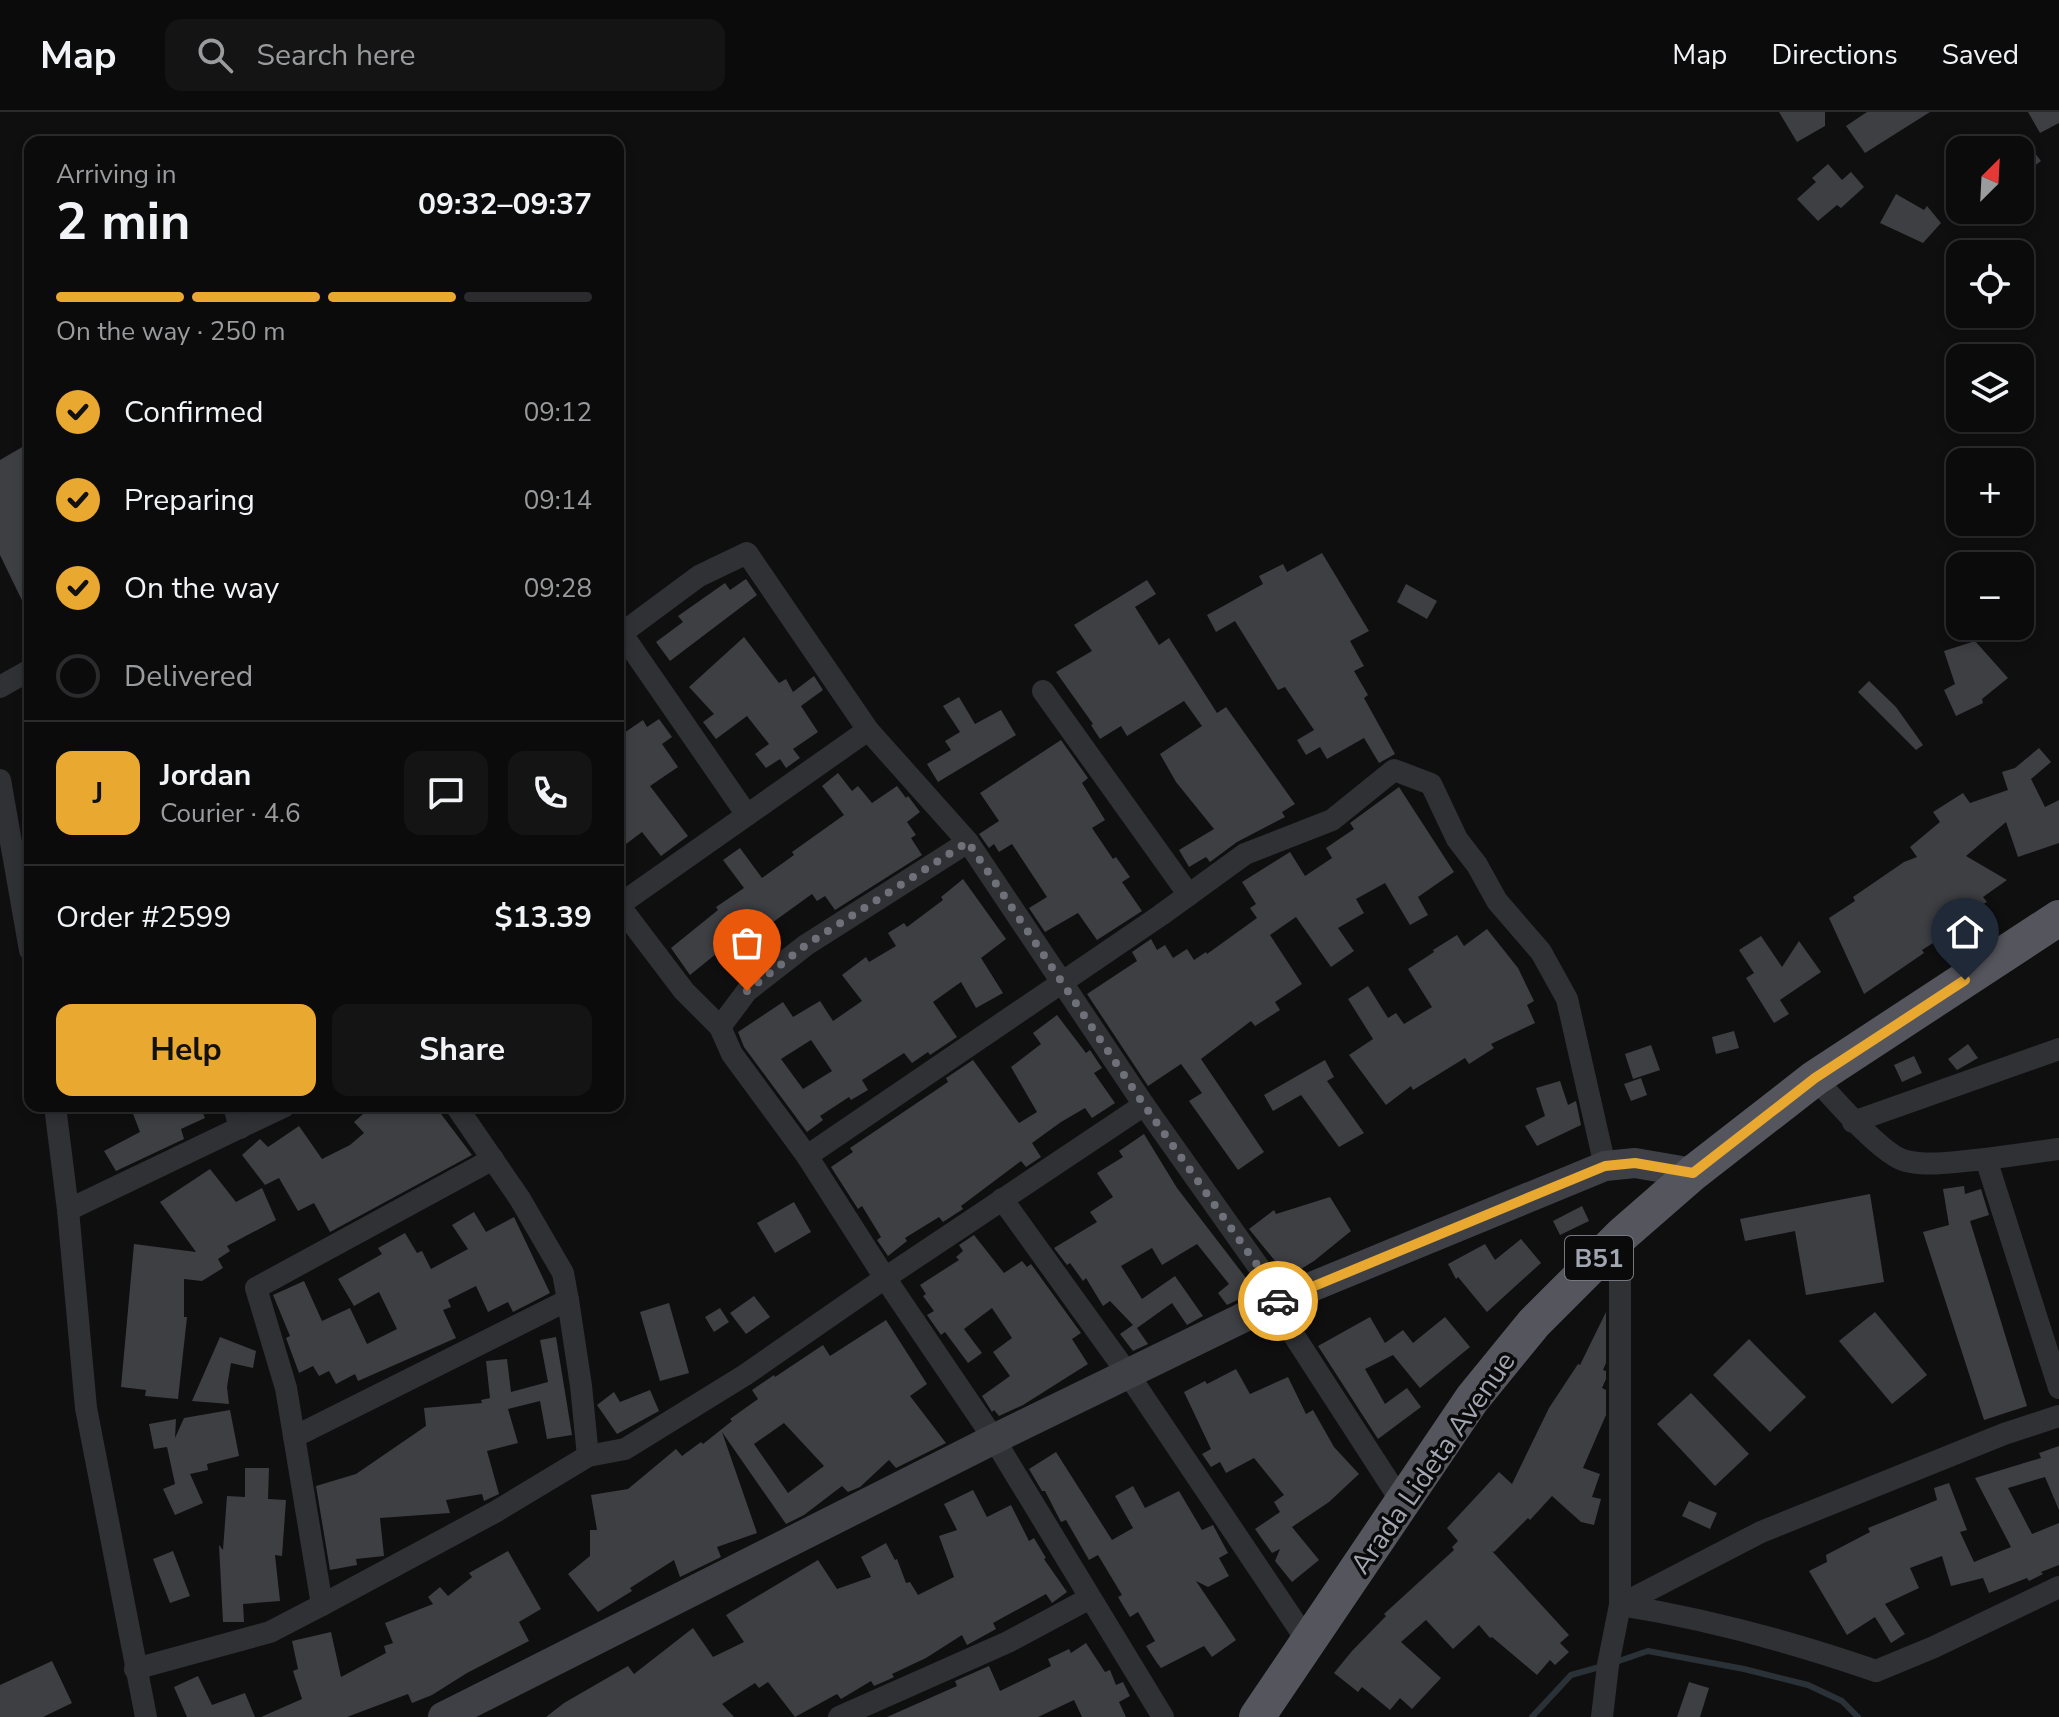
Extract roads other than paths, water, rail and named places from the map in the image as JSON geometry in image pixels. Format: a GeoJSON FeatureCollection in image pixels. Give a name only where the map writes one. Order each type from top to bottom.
{"type":"FeatureCollection","features":[{"type":"Feature","properties":{"kind":"highway","name":"Arada Lideta Avenue"},"geometry":{"type":"LineString","coordinates":[[1257,1717],[1472,1399],[1534,1323],[1623,1234],[1693,1173],[1815,1078],[2059,918]]}},
{"type":"Feature","properties":{"kind":"main road"},"geometry":{"type":"LineString","coordinates":[[443,1717],[994,1439],[1275,1302],[1605,1166],[1635,1163],[1693,1173]]}},
{"type":"Feature","properties":{"kind":"street"},"geometry":{"type":"LineString","coordinates":[[624,632],[699,576],[747,553],[868,730],[968,842],[1144,1105],[1265,1276],[1275,1302],[1403,1504]]}},
{"type":"Feature","properties":{"kind":"street"},"geometry":{"type":"LineString","coordinates":[[624,641],[747,815]]}},
{"type":"Feature","properties":{"kind":"street"},"geometry":{"type":"LineString","coordinates":[[0,687],[24,673]]}},
{"type":"Feature","properties":{"kind":"street"},"geometry":{"type":"LineString","coordinates":[[1043,691],[1189,895]]}},
{"type":"Feature","properties":{"kind":"street"},"geometry":{"type":"LineString","coordinates":[[624,900],[868,730]]}},
{"type":"Feature","properties":{"kind":"street"},"geometry":{"type":"LineString","coordinates":[[807,1156],[1245,854],[1332,820],[1394,770],[1431,784],[1457,839],[1477,865],[1497,901],[1541,952],[1567,999],[1605,1166]]}},
{"type":"Feature","properties":{"kind":"street"},"geometry":{"type":"LineString","coordinates":[[0,780],[22,843],[24,870]]}},
{"type":"Feature","properties":{"kind":"street"},"geometry":{"type":"LineString","coordinates":[[720,1027],[747,991],[806,945],[968,842]]}},
{"type":"Feature","properties":{"kind":"street"},"geometry":{"type":"LineString","coordinates":[[624,912],[684,991],[720,1027],[732,1054],[807,1156],[994,1439],[1163,1717]]}},
{"type":"Feature","properties":{"kind":"street"},"geometry":{"type":"LineString","coordinates":[[1853,1122],[2059,1049]]}},
{"type":"Feature","properties":{"kind":"street"},"geometry":{"type":"LineString","coordinates":[[1815,1078],[1853,1122],[1902,1161],[1928,1164],[2059,1149]]}},
{"type":"Feature","properties":{"kind":"street"},"geometry":{"type":"LineString","coordinates":[[135,1669],[270,1632],[495,1512],[588,1456],[625,1449],[745,1375],[1144,1105]]}},
{"type":"Feature","properties":{"kind":"street"},"geometry":{"type":"LineString","coordinates":[[56,1112],[86,1408],[146,1717]]}},
{"type":"Feature","properties":{"kind":"street"},"geometry":{"type":"LineString","coordinates":[[236,1112],[240,1128]]}},
{"type":"Feature","properties":{"kind":"street"},"geometry":{"type":"LineString","coordinates":[[68,1210],[273,1112]]}},
{"type":"Feature","properties":{"kind":"street"},"geometry":{"type":"LineString","coordinates":[[460,1112],[520,1199],[563,1273],[581,1386],[588,1456]]}},
{"type":"Feature","properties":{"kind":"street"},"geometry":{"type":"LineString","coordinates":[[322,1605],[286,1388],[256,1288],[493,1159]]}},
{"type":"Feature","properties":{"kind":"street"},"geometry":{"type":"LineString","coordinates":[[1986,1159],[2059,1388]]}},
{"type":"Feature","properties":{"kind":"street"},"geometry":{"type":"LineString","coordinates":[[1002,1199],[1128,1374],[1308,1642]]}},
{"type":"Feature","properties":{"kind":"street"},"geometry":{"type":"LineString","coordinates":[[1602,1717],[1620,1605],[1620,1280],[1623,1234]]}},
{"type":"Feature","properties":{"kind":"street"},"geometry":{"type":"LineString","coordinates":[[294,1437],[568,1300]]}},
{"type":"Feature","properties":{"kind":"street"},"geometry":{"type":"LineString","coordinates":[[1620,1605],[1761,1532],[2004,1434],[2059,1416]]}},
{"type":"Feature","properties":{"kind":"street"},"geometry":{"type":"LineString","coordinates":[[1620,1605],[1675,1613],[1777,1639],[1876,1671],[2059,1587]]}},
{"type":"Feature","properties":{"kind":"street"},"geometry":{"type":"LineString","coordinates":[[839,1717],[1008,1642],[1090,1598]]}},
{"type":"Feature","properties":{"kind":"waterway"},"geometry":{"type":"LineString","coordinates":[[1613,1663],[1648,1651],[1744,1669],[1808,1685],[1842,1701],[1858,1717]]}},
{"type":"Feature","properties":{"kind":"waterway"},"geometry":{"type":"LineString","coordinates":[[1532,1717],[1571,1675],[1603,1666]]}}]}
